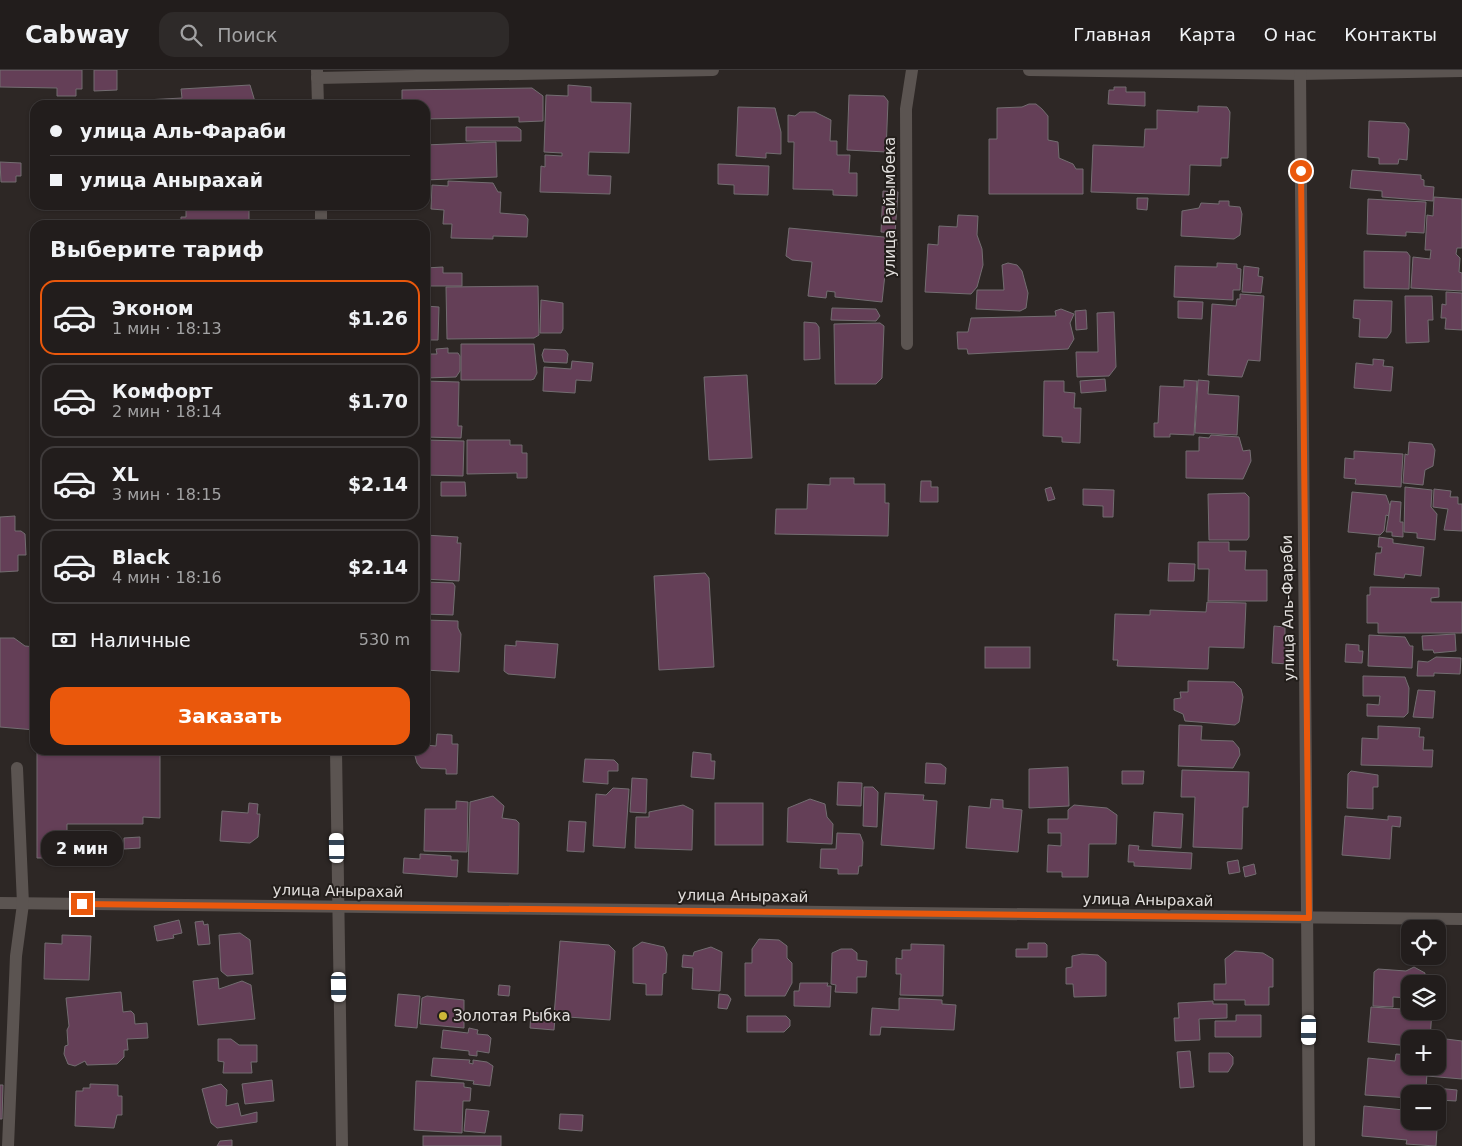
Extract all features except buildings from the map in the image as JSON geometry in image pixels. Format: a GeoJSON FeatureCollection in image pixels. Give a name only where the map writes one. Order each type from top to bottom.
{"type":"FeatureCollection","features":[{"type":"Feature","properties":{"kind":"street"},"geometry":{"type":"LineString","coordinates":[[318,100],[317,74],[713,70]]}},
{"type":"Feature","properties":{"kind":"street","name":"улица Райымбека"},"geometry":{"type":"LineString","coordinates":[[907,344],[906,109],[912,70]]}},
{"type":"Feature","properties":{"kind":"street"},"geometry":{"type":"LineString","coordinates":[[1029,70],[1462,71]]}},
{"type":"Feature","properties":{"kind":"street","name":"улица Аль-Фараби"},"geometry":{"type":"LineString","coordinates":[[1300,72],[1309,918],[1309,1146]]}},
{"type":"Feature","properties":{"kind":"street"},"geometry":{"type":"LineString","coordinates":[[336,755],[342,1146]]}},
{"type":"Feature","properties":{"kind":"street"},"geometry":{"type":"LineString","coordinates":[[8,1146],[16,956],[23,904],[17,768]]}},
{"type":"Feature","properties":{"kind":"street","name":"улица Анырахай"},"geometry":{"type":"LineString","coordinates":[[0,904],[1462,919]]}},
{"type":"Feature","properties":{"kind":"place","name":"Золотая Рыбка"},"geometry":{"type":"Point","coordinates":[443,1016]}},
{"type":"Feature","properties":{"kind":"route"},"geometry":{"type":"LineString","coordinates":[[82,904],[1309,918],[1304,635],[1301,171]]}}]}
